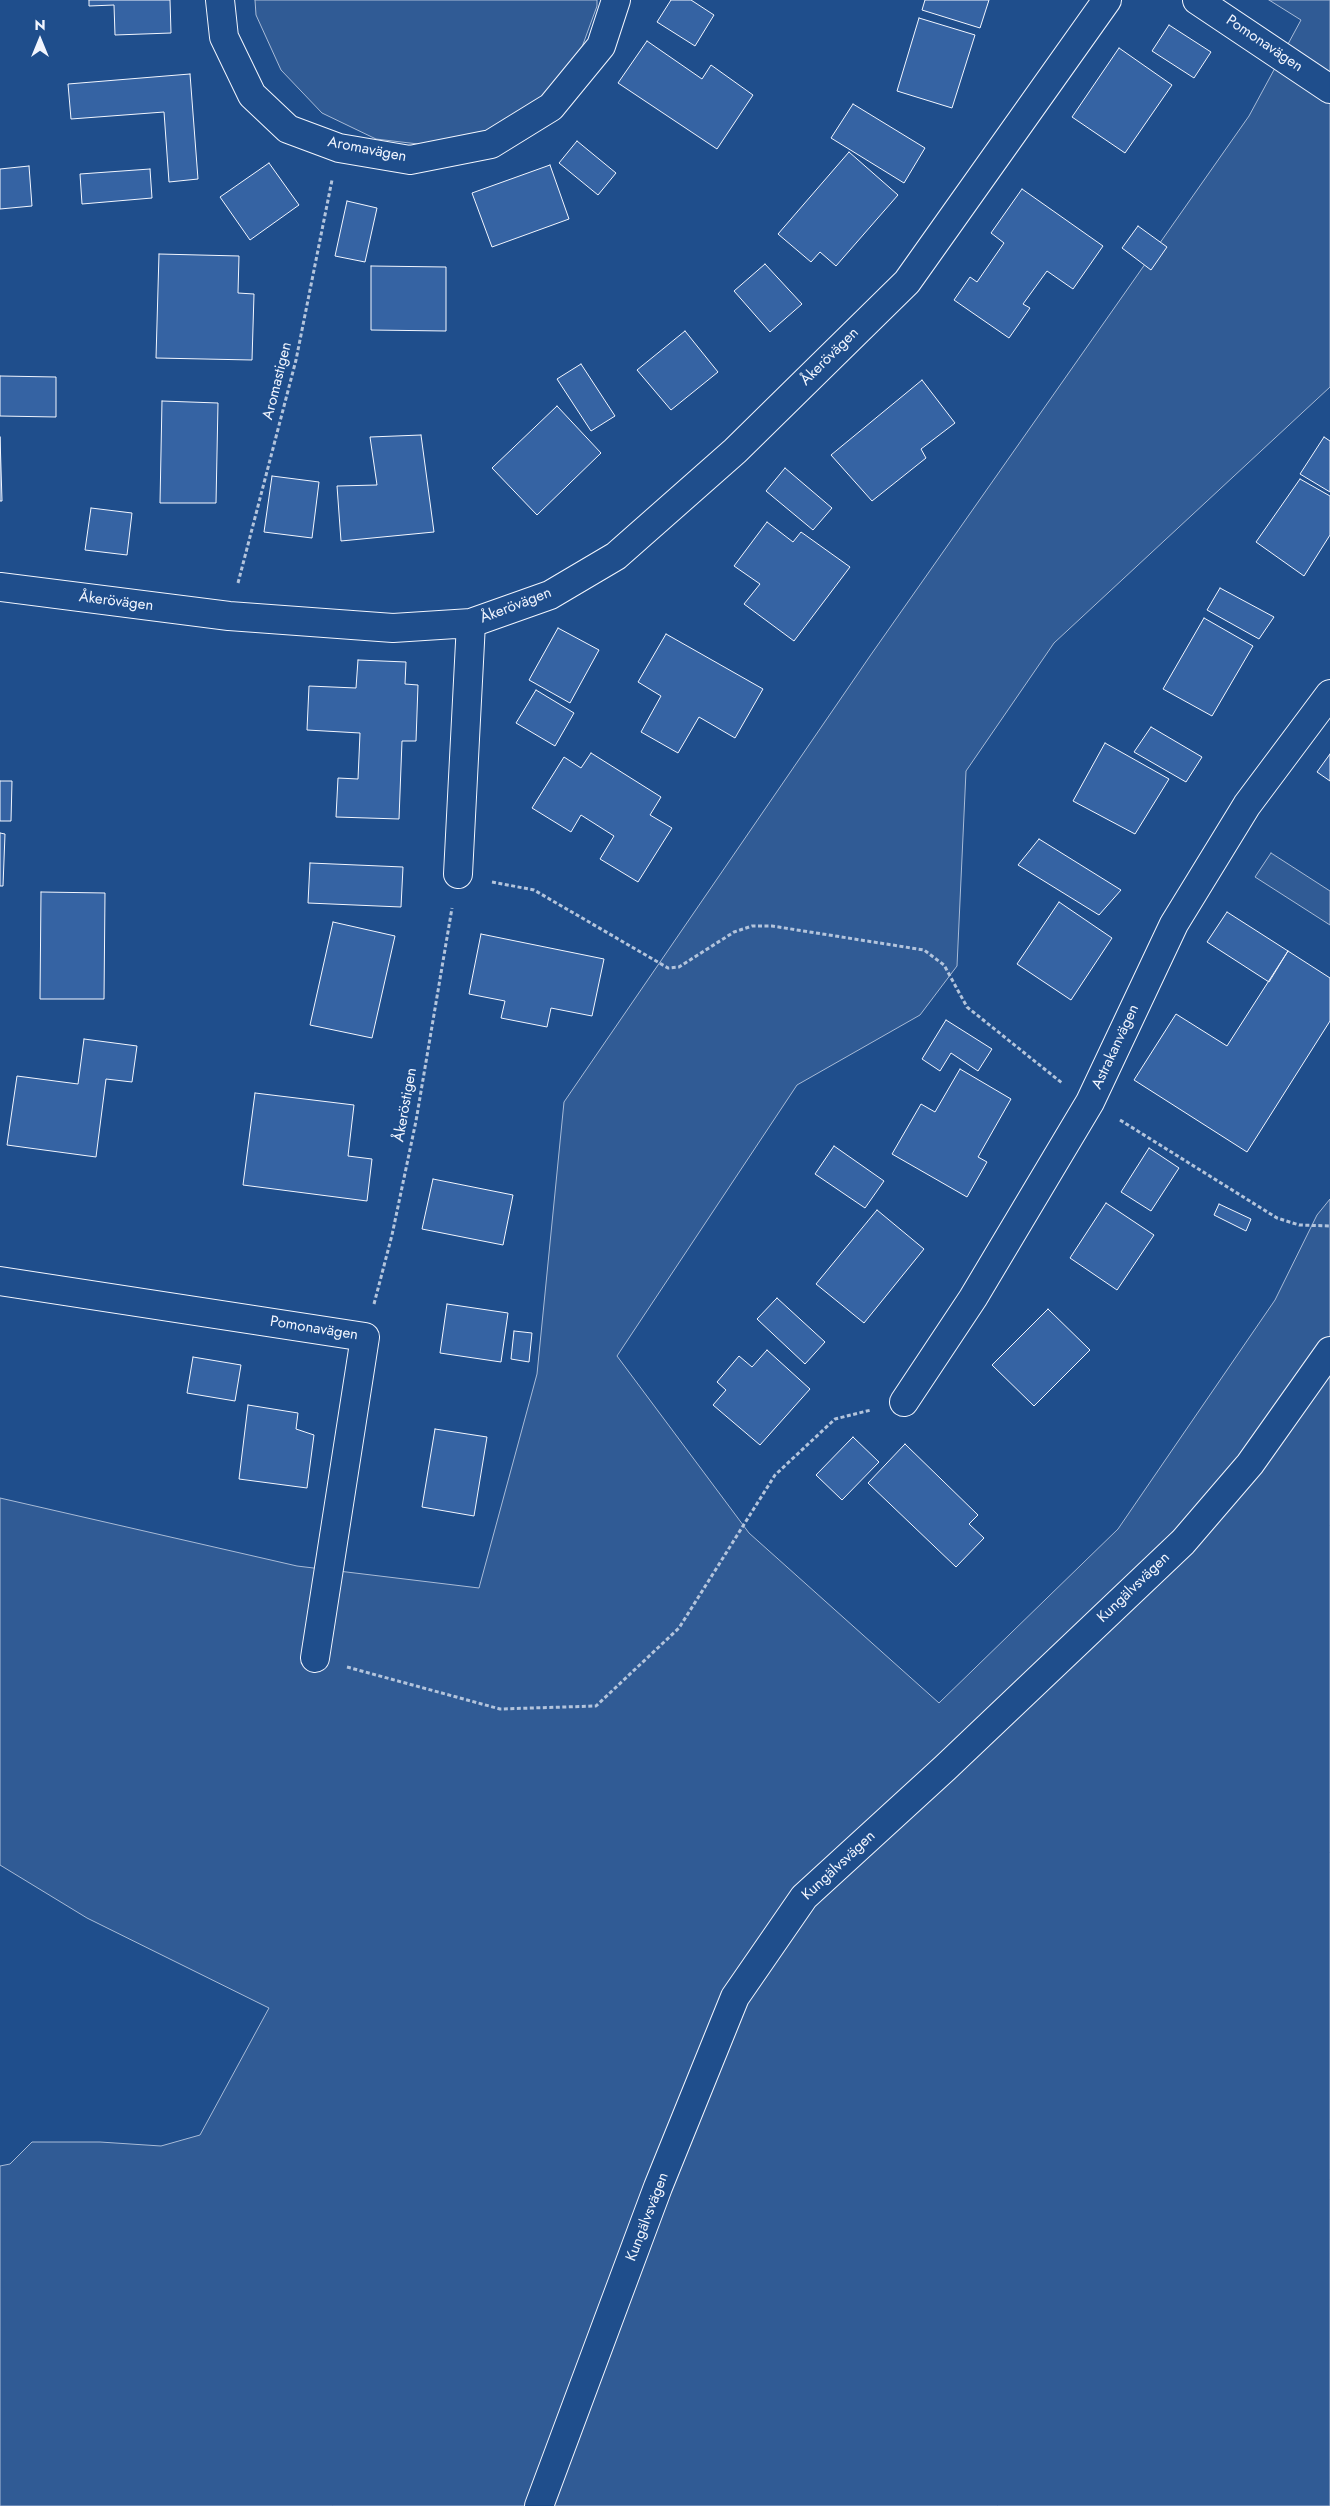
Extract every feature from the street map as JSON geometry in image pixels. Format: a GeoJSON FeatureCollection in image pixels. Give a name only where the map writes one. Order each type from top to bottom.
{"type":"FeatureCollection","features":[{"type":"Feature","properties":{"kind":"street","name":"Aromavägen"},"geometry":{"type":"LineString","coordinates":[[220,0],[224,36],[252,95],[288,129],[339,148],[410,160],[491,144],[550,107],[601,46],[616,0]]}},
{"type":"Feature","properties":{"kind":"street","name":"Åkerövägen"},"geometry":{"type":"LineString","coordinates":[[0,587],[229,616],[393,628],[471,623],[550,595],[616,556],[735,451],[907,282],[1107,0]]}},
{"type":"Feature","properties":{"kind":"street","name":"Pomonavägen"},"geometry":{"type":"LineString","coordinates":[[1197,0],[1330,89]]}},
{"type":"Feature","properties":{"kind":"street","name":"Åkerövägen"},"geometry":{"type":"LineString","coordinates":[[458,874],[471,623]]}},
{"type":"Feature","properties":{"kind":"street","name":"Astrakanvägen"},"geometry":{"type":"LineString","coordinates":[[904,1402],[972,1298],[1090,1102],[1174,924],[1247,805],[1330,694]]}},
{"type":"Feature","properties":{"kind":"street","name":"Pomonavägen"},"geometry":{"type":"LineString","coordinates":[[0,1281],[365,1337],[315,1658]]}},
{"type":"Feature","properties":{"kind":"street","name":"Kungälvsvägen"},"geometry":{"type":"LineString","coordinates":[[540,2506],[658,2187],[735,1997],[804,1897],[945,1768],[1183,1542],[1250,1464],[1330,1351]]}},
{"type":"Feature","properties":{"kind":"path","name":"Aromastigen"},"geometry":{"type":"LineString","coordinates":[[229,616],[296,360],[339,148]]}},
{"type":"Feature","properties":{"kind":"path"},"geometry":{"type":"LineString","coordinates":[[458,874],[534,890],[668,968],[679,967],[734,932],[752,926],[772,926],[924,950],[944,965],[967,1007],[1050,1074],[1090,1102],[1277,1218],[1299,1225],[1330,1226]]}},
{"type":"Feature","properties":{"kind":"path","name":"Åkeröstigen"},"geometry":{"type":"LineString","coordinates":[[365,1337],[392,1235],[416,1121],[458,874]]}},
{"type":"Feature","properties":{"kind":"path"},"geometry":{"type":"LineString","coordinates":[[315,1658],[500,1709],[596,1706],[680,1628],[775,1475],[835,1419],[904,1402]]}},
{"type":"Feature","properties":{"kind":"shaded area"},"geometry":{"type":"Polygon","coordinates":[[[255,0],[597,0],[597,6],[578,58],[544,100],[493,133],[435,146],[376,139],[322,113],[281,70],[256,15],[255,0]]]}},
{"type":"Feature","properties":{"kind":"shaded area"},"geometry":{"type":"Polygon","coordinates":[[[1269,0],[1330,0],[1330,387],[1054,643],[966,771],[957,966],[920,1015],[797,1085],[617,1356],[749,1533],[939,1703],[1118,1529],[1275,1300],[1317,1215],[1330,1199],[1330,2506],[0,2506],[0,2166],[10,2164],[32,2142],[100,2142],[161,2146],[200,2135],[269,2008],[87,1918],[0,1865],[0,1498],[297,1566],[479,1588],[537,1374],[564,1102],[870,656],[1249,116],[1301,20],[1269,0]]]}},
{"type":"Feature","properties":{"kind":"shaded area"},"geometry":{"type":"Polygon","coordinates":[[[1271,853],[1330,891],[1330,925],[1255,877],[1271,853]]]}},
{"type":"Feature","properties":{"kind":"building"},"geometry":{"type":"Polygon","coordinates":[[[89,0],[170,0],[171,33],[115,35],[114,5],[89,6],[89,0]]]}},
{"type":"Feature","properties":{"kind":"building"},"geometry":{"type":"Polygon","coordinates":[[[671,0],[691,0],[714,15],[695,46],[657,22],[671,0]]]}},
{"type":"Feature","properties":{"kind":"building"},"geometry":{"type":"Polygon","coordinates":[[[925,0],[989,0],[980,28],[922,10],[925,0]]]}},
{"type":"Feature","properties":{"kind":"building"},"geometry":{"type":"Polygon","coordinates":[[[919,18],[975,35],[952,108],[897,91],[919,18]]]}},
{"type":"Feature","properties":{"kind":"building"},"geometry":{"type":"Polygon","coordinates":[[[1169,25],[1211,52],[1194,78],[1152,51],[1169,25]]]}},
{"type":"Feature","properties":{"kind":"building"},"geometry":{"type":"Polygon","coordinates":[[[647,41],[702,79],[711,65],[753,95],[717,149],[618,83],[647,41]]]}},
{"type":"Feature","properties":{"kind":"building"},"geometry":{"type":"Polygon","coordinates":[[[1119,48],[1172,85],[1125,153],[1072,117],[1119,48]]]}},
{"type":"Feature","properties":{"kind":"building"},"geometry":{"type":"Polygon","coordinates":[[[190,74],[198,179],[169,182],[164,112],[71,119],[68,84],[190,74]]]}},
{"type":"Feature","properties":{"kind":"building"},"geometry":{"type":"Polygon","coordinates":[[[853,104],[925,148],[904,183],[831,138],[853,104]]]}},
{"type":"Feature","properties":{"kind":"building"},"geometry":{"type":"Polygon","coordinates":[[[577,141],[616,173],[598,195],[559,163],[577,141]]]}},
{"type":"Feature","properties":{"kind":"building"},"geometry":{"type":"Polygon","coordinates":[[[849,152],[898,195],[836,266],[820,252],[811,262],[778,234],[849,152]]]}},
{"type":"Feature","properties":{"kind":"building"},"geometry":{"type":"Polygon","coordinates":[[[269,163],[299,205],[250,240],[220,197],[269,163]]]}},
{"type":"Feature","properties":{"kind":"building"},"geometry":{"type":"Polygon","coordinates":[[[550,165],[569,219],[492,247],[472,193],[550,165]]]}},
{"type":"Feature","properties":{"kind":"building"},"geometry":{"type":"Polygon","coordinates":[[[29,166],[32,206],[0,209],[0,169],[29,166]]]}},
{"type":"Feature","properties":{"kind":"building"},"geometry":{"type":"Polygon","coordinates":[[[150,169],[152,198],[82,204],[80,174],[150,169]]]}},
{"type":"Feature","properties":{"kind":"building"},"geometry":{"type":"Polygon","coordinates":[[[1022,189],[1103,246],[1073,289],[1047,271],[1023,304],[1030,308],[1009,338],[954,300],[970,277],[977,282],[1004,243],[991,233],[1022,189]]]}},
{"type":"Feature","properties":{"kind":"building"},"geometry":{"type":"Polygon","coordinates":[[[347,201],[377,208],[365,262],[335,256],[347,201]]]}},
{"type":"Feature","properties":{"kind":"building"},"geometry":{"type":"Polygon","coordinates":[[[1138,226],[1167,247],[1151,270],[1122,248],[1138,226]]]}},
{"type":"Feature","properties":{"kind":"building"},"geometry":{"type":"Polygon","coordinates":[[[159,254],[239,256],[238,293],[254,294],[252,360],[156,358],[159,254]]]}},
{"type":"Feature","properties":{"kind":"building"},"geometry":{"type":"Polygon","coordinates":[[[765,264],[802,304],[770,332],[734,291],[765,264]]]}},
{"type":"Feature","properties":{"kind":"building"},"geometry":{"type":"Polygon","coordinates":[[[371,266],[446,267],[446,331],[371,330],[371,266]]]}},
{"type":"Feature","properties":{"kind":"building"},"geometry":{"type":"Polygon","coordinates":[[[685,331],[718,372],[671,410],[637,370],[685,331]]]}},
{"type":"Feature","properties":{"kind":"building"},"geometry":{"type":"Polygon","coordinates":[[[581,364],[615,416],[591,431],[557,379],[581,364]]]}},
{"type":"Feature","properties":{"kind":"building"},"geometry":{"type":"Polygon","coordinates":[[[0,376],[56,377],[56,417],[0,416],[0,376]]]}},
{"type":"Feature","properties":{"kind":"building"},"geometry":{"type":"Polygon","coordinates":[[[922,380],[955,423],[921,449],[926,458],[872,501],[831,455],[922,380]]]}},
{"type":"Feature","properties":{"kind":"building"},"geometry":{"type":"Polygon","coordinates":[[[162,401],[218,403],[216,503],[160,503],[162,401]]]}},
{"type":"Feature","properties":{"kind":"building"},"geometry":{"type":"Polygon","coordinates":[[[557,406],[601,453],[537,515],[492,468],[557,406]]]}},
{"type":"Feature","properties":{"kind":"building"},"geometry":{"type":"Polygon","coordinates":[[[421,435],[434,532],[341,541],[337,486],[377,485],[370,437],[421,435]]]}},
{"type":"Feature","properties":{"kind":"building"},"geometry":{"type":"Polygon","coordinates":[[[0,437],[2,501],[0,501],[0,437]]]}},
{"type":"Feature","properties":{"kind":"building"},"geometry":{"type":"Polygon","coordinates":[[[1324,437],[1330,441],[1330,492],[1300,474],[1324,437]]]}},
{"type":"Feature","properties":{"kind":"building"},"geometry":{"type":"Polygon","coordinates":[[[785,468],[832,508],[813,530],[766,491],[785,468]]]}},
{"type":"Feature","properties":{"kind":"building"},"geometry":{"type":"Polygon","coordinates":[[[272,476],[319,482],[312,538],[264,532],[272,476]]]}},
{"type":"Feature","properties":{"kind":"building"},"geometry":{"type":"Polygon","coordinates":[[[1300,479],[1330,496],[1330,535],[1304,576],[1256,542],[1300,479]]]}},
{"type":"Feature","properties":{"kind":"building"},"geometry":{"type":"Polygon","coordinates":[[[91,508],[132,513],[127,555],[85,550],[91,508]]]}},
{"type":"Feature","properties":{"kind":"building"},"geometry":{"type":"Polygon","coordinates":[[[767,522],[793,542],[801,532],[850,567],[794,641],[744,604],[760,584],[734,566],[767,522]]]}},
{"type":"Feature","properties":{"kind":"building"},"geometry":{"type":"Polygon","coordinates":[[[1220,588],[1274,617],[1259,639],[1207,610],[1220,588]]]}},
{"type":"Feature","properties":{"kind":"building"},"geometry":{"type":"Polygon","coordinates":[[[1204,618],[1253,646],[1212,716],[1163,689],[1204,618]]]}},
{"type":"Feature","properties":{"kind":"building"},"geometry":{"type":"Polygon","coordinates":[[[558,628],[599,650],[570,703],[529,680],[558,628]]]}},
{"type":"Feature","properties":{"kind":"building"},"geometry":{"type":"Polygon","coordinates":[[[666,634],[763,689],[735,738],[699,717],[678,753],[641,732],[661,696],[638,682],[666,634]]]}},
{"type":"Feature","properties":{"kind":"building"},"geometry":{"type":"Polygon","coordinates":[[[358,660],[406,662],[405,684],[418,685],[416,741],[402,741],[399,819],[336,817],[338,778],[358,779],[360,733],[307,730],[309,686],[356,688],[358,660]]]}},
{"type":"Feature","properties":{"kind":"building"},"geometry":{"type":"Polygon","coordinates":[[[536,690],[574,713],[555,746],[516,723],[536,690]]]}},
{"type":"Feature","properties":{"kind":"building"},"geometry":{"type":"Polygon","coordinates":[[[1151,727],[1202,757],[1186,782],[1134,752],[1151,727]]]}},
{"type":"Feature","properties":{"kind":"building"},"geometry":{"type":"Polygon","coordinates":[[[1105,743],[1169,779],[1135,834],[1073,801],[1105,743]]]}},
{"type":"Feature","properties":{"kind":"building"},"geometry":{"type":"Polygon","coordinates":[[[591,753],[661,797],[650,815],[672,828],[638,882],[600,859],[614,836],[581,815],[571,832],[532,808],[564,757],[581,768],[591,753]]]}},
{"type":"Feature","properties":{"kind":"building"},"geometry":{"type":"Polygon","coordinates":[[[1330,754],[1330,781],[1317,772],[1330,754]]]}},
{"type":"Feature","properties":{"kind":"building"},"geometry":{"type":"Polygon","coordinates":[[[0,781],[12,781],[11,821],[0,821],[0,781]]]}},
{"type":"Feature","properties":{"kind":"building"},"geometry":{"type":"Polygon","coordinates":[[[0,833],[5,834],[3,886],[0,886],[0,833]]]}},
{"type":"Feature","properties":{"kind":"building"},"geometry":{"type":"Polygon","coordinates":[[[1039,839],[1121,890],[1099,915],[1018,865],[1039,839]]]}},
{"type":"Feature","properties":{"kind":"building"},"geometry":{"type":"Polygon","coordinates":[[[310,863],[403,867],[401,907],[308,903],[310,863]]]}},
{"type":"Feature","properties":{"kind":"building"},"geometry":{"type":"Polygon","coordinates":[[[41,892],[105,893],[104,999],[40,999],[41,892]]]}},
{"type":"Feature","properties":{"kind":"building"},"geometry":{"type":"Polygon","coordinates":[[[1059,902],[1112,938],[1071,1000],[1017,964],[1059,902]]]}},
{"type":"Feature","properties":{"kind":"building"},"geometry":{"type":"Polygon","coordinates":[[[1227,912],[1288,951],[1269,982],[1207,942],[1227,912]]]}},
{"type":"Feature","properties":{"kind":"building"},"geometry":{"type":"Polygon","coordinates":[[[333,922],[395,936],[372,1038],[310,1025],[333,922]]]}},
{"type":"Feature","properties":{"kind":"building"},"geometry":{"type":"Polygon","coordinates":[[[481,934],[604,959],[592,1016],[551,1008],[547,1027],[501,1018],[505,1001],[469,994],[481,934]]]}},
{"type":"Feature","properties":{"kind":"building"},"geometry":{"type":"Polygon","coordinates":[[[1288,951],[1330,978],[1330,1021],[1247,1152],[1134,1080],[1176,1014],[1227,1046],[1288,951]]]}},
{"type":"Feature","properties":{"kind":"building"},"geometry":{"type":"Polygon","coordinates":[[[946,1020],[992,1049],[978,1071],[951,1053],[940,1071],[922,1059],[946,1020]]]}},
{"type":"Feature","properties":{"kind":"building"},"geometry":{"type":"Polygon","coordinates":[[[84,1039],[137,1046],[132,1082],[106,1079],[96,1157],[7,1145],[17,1076],[78,1084],[84,1039]]]}},
{"type":"Feature","properties":{"kind":"building"},"geometry":{"type":"Polygon","coordinates":[[[960,1069],[1011,1099],[978,1157],[987,1162],[967,1197],[892,1154],[921,1104],[935,1112],[960,1069]]]}},
{"type":"Feature","properties":{"kind":"building"},"geometry":{"type":"Polygon","coordinates":[[[255,1093],[354,1105],[348,1156],[372,1159],[367,1201],[243,1185],[255,1093]]]}},
{"type":"Feature","properties":{"kind":"building"},"geometry":{"type":"Polygon","coordinates":[[[834,1146],[884,1181],[865,1208],[815,1174],[834,1146]]]}},
{"type":"Feature","properties":{"kind":"building"},"geometry":{"type":"Polygon","coordinates":[[[1149,1148],[1179,1168],[1151,1211],[1121,1192],[1149,1148]]]}},
{"type":"Feature","properties":{"kind":"building"},"geometry":{"type":"Polygon","coordinates":[[[433,1179],[513,1195],[503,1245],[422,1229],[433,1179]]]}},
{"type":"Feature","properties":{"kind":"building"},"geometry":{"type":"Polygon","coordinates":[[[1106,1203],[1154,1235],[1117,1290],[1070,1258],[1106,1203]]]}},
{"type":"Feature","properties":{"kind":"building"},"geometry":{"type":"Polygon","coordinates":[[[1219,1204],[1251,1219],[1246,1231],[1214,1215],[1219,1204]]]}},
{"type":"Feature","properties":{"kind":"building"},"geometry":{"type":"Polygon","coordinates":[[[877,1210],[924,1249],[864,1323],[816,1284],[877,1210]]]}},
{"type":"Feature","properties":{"kind":"building"},"geometry":{"type":"Polygon","coordinates":[[[777,1298],[825,1342],[805,1364],[757,1319],[777,1298]]]}},
{"type":"Feature","properties":{"kind":"building"},"geometry":{"type":"Polygon","coordinates":[[[447,1304],[508,1313],[501,1362],[440,1353],[447,1304]]]}},
{"type":"Feature","properties":{"kind":"building"},"geometry":{"type":"Polygon","coordinates":[[[1048,1309],[1090,1350],[1034,1406],[992,1365],[1048,1309]]]}},
{"type":"Feature","properties":{"kind":"building"},"geometry":{"type":"Polygon","coordinates":[[[514,1331],[532,1333],[529,1362],[511,1359],[514,1331]]]}},
{"type":"Feature","properties":{"kind":"building"},"geometry":{"type":"Polygon","coordinates":[[[767,1350],[810,1389],[760,1445],[713,1405],[726,1390],[717,1382],[739,1356],[752,1367],[767,1350]]]}},
{"type":"Feature","properties":{"kind":"building"},"geometry":{"type":"Polygon","coordinates":[[[193,1357],[241,1365],[235,1401],[187,1393],[193,1357]]]}},
{"type":"Feature","properties":{"kind":"building"},"geometry":{"type":"Polygon","coordinates":[[[248,1405],[298,1413],[296,1429],[314,1435],[307,1488],[239,1479],[248,1405]]]}},
{"type":"Feature","properties":{"kind":"building"},"geometry":{"type":"Polygon","coordinates":[[[435,1429],[487,1437],[474,1516],[422,1507],[435,1429]]]}},
{"type":"Feature","properties":{"kind":"building"},"geometry":{"type":"Polygon","coordinates":[[[853,1437],[879,1462],[842,1500],[816,1475],[853,1437]]]}},
{"type":"Feature","properties":{"kind":"building"},"geometry":{"type":"Polygon","coordinates":[[[905,1444],[978,1515],[969,1524],[984,1538],[956,1567],[868,1483],[905,1444]]]}}]}
